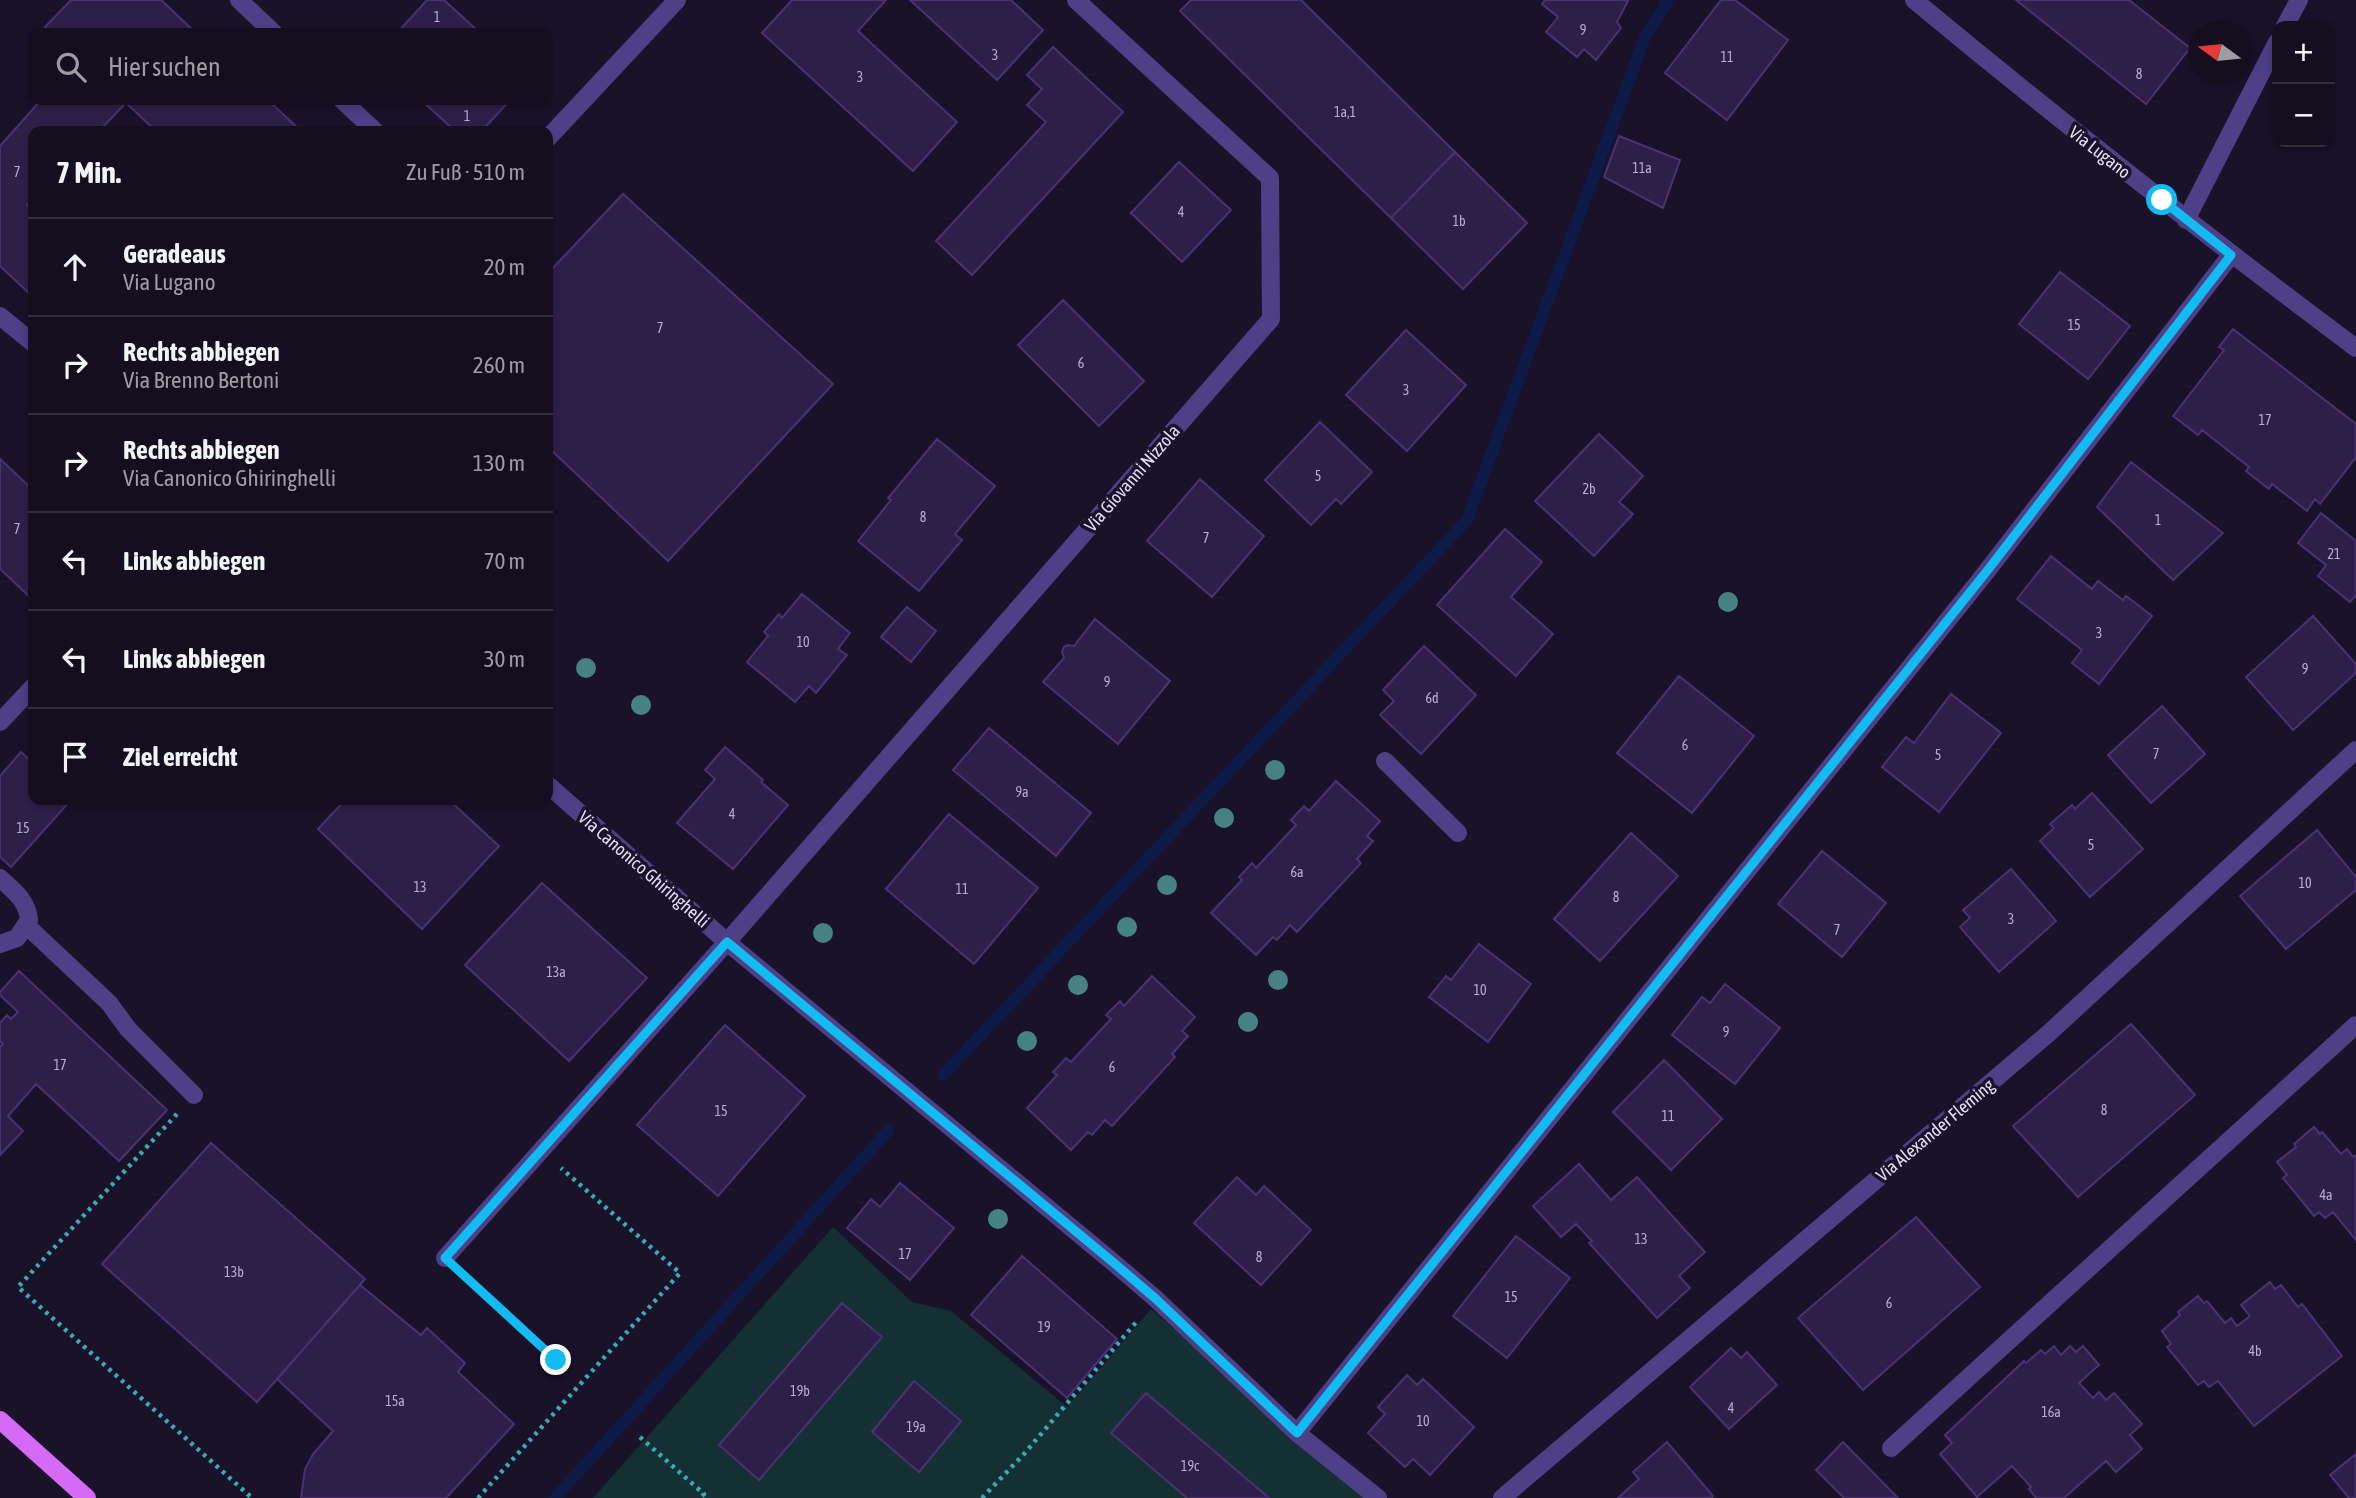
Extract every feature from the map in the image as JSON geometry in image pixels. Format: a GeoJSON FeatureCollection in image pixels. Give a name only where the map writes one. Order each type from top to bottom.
{"type":"FeatureCollection","features":[{"type":"Feature","properties":{"kind":"main road"},"geometry":{"type":"LineString","coordinates":[[0,1420],[87,1498]]}},
{"type":"Feature","properties":{"kind":"street"},"geometry":{"type":"LineString","coordinates":[[239,0],[269,28]]}},
{"type":"Feature","properties":{"kind":"street"},"geometry":{"type":"LineString","coordinates":[[553,133],[677,0]]}},
{"type":"Feature","properties":{"kind":"street","name":"Via Giovanni Nizzola"},"geometry":{"type":"LineString","coordinates":[[445,1258],[727,942],[1271,319],[1270,178],[1076,0]]}},
{"type":"Feature","properties":{"kind":"street","name":"Via Lugano"},"geometry":{"type":"LineString","coordinates":[[1914,0],[2043,107],[2231,255],[2356,348]]}},
{"type":"Feature","properties":{"kind":"street"},"geometry":{"type":"LineString","coordinates":[[2288,21],[2299,0]]}},
{"type":"Feature","properties":{"kind":"street"},"geometry":{"type":"LineString","coordinates":[[2186,219],[2272,52]]}},
{"type":"Feature","properties":{"kind":"street"},"geometry":{"type":"LineString","coordinates":[[347,105],[370,126]]}},
{"type":"Feature","properties":{"kind":"street"},"geometry":{"type":"LineString","coordinates":[[1297,1433],[1987,571],[2231,255]]}},
{"type":"Feature","properties":{"kind":"street"},"geometry":{"type":"LineString","coordinates":[[0,316],[28,339]]}},
{"type":"Feature","properties":{"kind":"street"},"geometry":{"type":"LineString","coordinates":[[0,722],[28,692]]}},
{"type":"Feature","properties":{"kind":"street","name":"Via Alexander Fleming"},"geometry":{"type":"LineString","coordinates":[[1502,1498],[2049,1033],[2356,750]]}},
{"type":"Feature","properties":{"kind":"street"},"geometry":{"type":"LineString","coordinates":[[1385,761],[1458,833]]}},
{"type":"Feature","properties":{"kind":"street","name":"Via Canonico Ghiringhelli"},"geometry":{"type":"LineString","coordinates":[[553,790],[727,942],[1156,1299],[1297,1433],[1378,1498]]}},
{"type":"Feature","properties":{"kind":"street"},"geometry":{"type":"LineString","coordinates":[[0,878],[20,897],[28,914],[27,926],[17,938],[0,944]]}},
{"type":"Feature","properties":{"kind":"street"},"geometry":{"type":"LineString","coordinates":[[27,926],[109,1003],[128,1029],[194,1095]]}},
{"type":"Feature","properties":{"kind":"street"},"geometry":{"type":"LineString","coordinates":[[1891,1448],[2356,1025]]}},
{"type":"Feature","properties":{"kind":"path"},"geometry":{"type":"LineString","coordinates":[[194,1095],[18,1287],[252,1498]]}},
{"type":"Feature","properties":{"kind":"path"},"geometry":{"type":"LineString","coordinates":[[478,1498],[680,1273],[540,1149]]}},
{"type":"Feature","properties":{"kind":"path"},"geometry":{"type":"LineString","coordinates":[[445,1258],[556,1360]]}},
{"type":"Feature","properties":{"kind":"path"},"geometry":{"type":"LineString","coordinates":[[982,1498],[1024,1454],[1156,1299]]}},
{"type":"Feature","properties":{"kind":"path"},"geometry":{"type":"LineString","coordinates":[[640,1437],[704,1494],[700,1498]]}},
{"type":"Feature","properties":{"kind":"green space"},"geometry":{"type":"Polygon","coordinates":[[[833,1227],[912,1302],[951,1311],[1067,1407],[1151,1309],[1369,1498],[593,1498],[833,1227]]]}},
{"type":"Feature","properties":{"kind":"building"},"geometry":{"type":"Polygon","coordinates":[[[71,0],[161,0],[191,28],[46,28],[71,0]]]}},
{"type":"Feature","properties":{"kind":"building"},"geometry":{"type":"Polygon","coordinates":[[[427,0],[444,0],[475,28],[402,28],[427,0]]]}},
{"type":"Feature","properties":{"kind":"building"},"geometry":{"type":"Polygon","coordinates":[[[792,0],[886,0],[858,31],[957,122],[913,171],[762,33],[792,0]]]}},
{"type":"Feature","properties":{"kind":"building"},"geometry":{"type":"Polygon","coordinates":[[[910,0],[1011,0],[1043,30],[997,80],[910,0]]]}},
{"type":"Feature","properties":{"kind":"building"},"geometry":{"type":"Polygon","coordinates":[[[1191,0],[1301,0],[1455,152],[1391,218],[1180,11],[1191,0]]]}},
{"type":"Feature","properties":{"kind":"building"},"geometry":{"type":"Polygon","coordinates":[[[1545,0],[1628,1],[1617,22],[1621,28],[1596,60],[1584,49],[1577,57],[1546,32],[1558,17],[1542,4],[1545,0]]]}},
{"type":"Feature","properties":{"kind":"building"},"geometry":{"type":"Polygon","coordinates":[[[1721,0],[1735,0],[1788,40],[1727,120],[1665,73],[1721,0]]]}},
{"type":"Feature","properties":{"kind":"building"},"geometry":{"type":"Polygon","coordinates":[[[2016,0],[2129,0],[2188,46],[2188,51],[2146,104],[2016,0]]]}},
{"type":"Feature","properties":{"kind":"building"},"geometry":{"type":"Polygon","coordinates":[[[1053,47],[1123,112],[972,275],[936,241],[1046,122],[1027,105],[1042,89],[1027,75],[1053,47]]]}},
{"type":"Feature","properties":{"kind":"building"},"geometry":{"type":"Polygon","coordinates":[[[37,105],[124,105],[104,126],[28,126],[28,292],[0,266],[0,146],[37,105]]]}},
{"type":"Feature","properties":{"kind":"building"},"geometry":{"type":"Polygon","coordinates":[[[128,105],[273,105],[296,126],[151,126],[128,105]]]}},
{"type":"Feature","properties":{"kind":"building"},"geometry":{"type":"Polygon","coordinates":[[[426,105],[505,105],[487,126],[450,126],[426,105]]]}},
{"type":"Feature","properties":{"kind":"building"},"geometry":{"type":"Polygon","coordinates":[[[1619,136],[1680,160],[1663,208],[1604,177],[1619,136]]]}},
{"type":"Feature","properties":{"kind":"building"},"geometry":{"type":"Polygon","coordinates":[[[1455,152],[1527,223],[1463,289],[1391,218],[1455,152]]]}},
{"type":"Feature","properties":{"kind":"building"},"geometry":{"type":"Polygon","coordinates":[[[1179,162],[1231,210],[1182,262],[1131,213],[1179,162]]]}},
{"type":"Feature","properties":{"kind":"building"},"geometry":{"type":"Polygon","coordinates":[[[623,194],[833,384],[668,561],[553,452],[553,268],[623,194]]]}},
{"type":"Feature","properties":{"kind":"building"},"geometry":{"type":"Polygon","coordinates":[[[2060,272],[2130,326],[2088,379],[2019,324],[2060,272]]]}},
{"type":"Feature","properties":{"kind":"building"},"geometry":{"type":"Polygon","coordinates":[[[1063,300],[1144,381],[1099,426],[1018,345],[1063,300]]]}},
{"type":"Feature","properties":{"kind":"building"},"geometry":{"type":"Polygon","coordinates":[[[2233,329],[2356,424],[2356,457],[2320,504],[2315,499],[2307,511],[2272,484],[2269,489],[2246,471],[2249,467],[2202,430],[2198,435],[2173,416],[2224,350],[2219,347],[2233,329]]]}},
{"type":"Feature","properties":{"kind":"building"},"geometry":{"type":"Polygon","coordinates":[[[1406,330],[1466,385],[1407,451],[1346,395],[1406,330]]]}},
{"type":"Feature","properties":{"kind":"building"},"geometry":{"type":"Polygon","coordinates":[[[1320,422],[1372,472],[1341,504],[1336,499],[1311,525],[1265,480],[1320,422]]]}},
{"type":"Feature","properties":{"kind":"building"},"geometry":{"type":"Polygon","coordinates":[[[1599,434],[1643,476],[1619,502],[1633,514],[1594,556],[1535,501],[1599,434]]]}},
{"type":"Feature","properties":{"kind":"building"},"geometry":{"type":"Polygon","coordinates":[[[937,439],[995,486],[955,534],[962,540],[919,591],[858,541],[891,500],[888,498],[937,439]]]}},
{"type":"Feature","properties":{"kind":"building"},"geometry":{"type":"Polygon","coordinates":[[[0,459],[28,485],[28,595],[0,569],[0,459]]]}},
{"type":"Feature","properties":{"kind":"building"},"geometry":{"type":"Polygon","coordinates":[[[2131,462],[2223,533],[2173,580],[2097,507],[2131,462]]]}},
{"type":"Feature","properties":{"kind":"building"},"geometry":{"type":"Polygon","coordinates":[[[1200,479],[1264,536],[1212,597],[1147,541],[1200,479]]]}},
{"type":"Feature","properties":{"kind":"building"},"geometry":{"type":"Polygon","coordinates":[[[2321,513],[2356,541],[2356,595],[2350,602],[2318,576],[2326,565],[2298,543],[2321,513]]]}},
{"type":"Feature","properties":{"kind":"building"},"geometry":{"type":"Polygon","coordinates":[[[1505,529],[1542,562],[1511,597],[1553,634],[1516,676],[1437,605],[1505,529]]]}},
{"type":"Feature","properties":{"kind":"building"},"geometry":{"type":"Polygon","coordinates":[[[2051,556],[2092,589],[2098,581],[2123,600],[2126,596],[2152,616],[2099,684],[2072,663],[2082,650],[2017,599],[2051,556]]]}},
{"type":"Feature","properties":{"kind":"building"},"geometry":{"type":"Polygon","coordinates":[[[802,594],[850,633],[838,649],[847,655],[816,693],[809,686],[795,702],[747,662],[768,636],[764,632],[779,614],[782,618],[802,594]]]}},
{"type":"Feature","properties":{"kind":"building"},"geometry":{"type":"Polygon","coordinates":[[[907,607],[936,631],[911,662],[881,637],[907,607]]]}},
{"type":"Feature","properties":{"kind":"building"},"geometry":{"type":"Polygon","coordinates":[[[2313,616],[2356,664],[2356,673],[2293,730],[2246,677],[2313,616]]]}},
{"type":"Feature","properties":{"kind":"building"},"geometry":{"type":"Polygon","coordinates":[[[1095,619],[1170,681],[1118,744],[1043,682],[1064,658],[1064,647],[1074,646],[1095,619]]]}},
{"type":"Feature","properties":{"kind":"building"},"geometry":{"type":"Polygon","coordinates":[[[1424,646],[1476,695],[1421,754],[1380,715],[1394,701],[1383,690],[1424,646]]]}},
{"type":"Feature","properties":{"kind":"building"},"geometry":{"type":"Polygon","coordinates":[[[1679,676],[1754,736],[1692,813],[1617,753],[1679,676]]]}},
{"type":"Feature","properties":{"kind":"building"},"geometry":{"type":"Polygon","coordinates":[[[1951,694],[2001,733],[1939,812],[1882,767],[1906,737],[1914,743],[1951,694]]]}},
{"type":"Feature","properties":{"kind":"building"},"geometry":{"type":"Polygon","coordinates":[[[2162,706],[2205,754],[2151,803],[2108,755],[2162,706]]]}},
{"type":"Feature","properties":{"kind":"building"},"geometry":{"type":"Polygon","coordinates":[[[989,728],[1091,813],[1056,856],[953,770],[989,728]]]}},
{"type":"Feature","properties":{"kind":"building"},"geometry":{"type":"Polygon","coordinates":[[[725,747],[788,805],[733,869],[677,823],[715,779],[705,770],[725,747]]]}},
{"type":"Feature","properties":{"kind":"building"},"geometry":{"type":"Polygon","coordinates":[[[21,752],[28,758],[28,805],[67,805],[11,867],[0,857],[0,776],[21,752]]]}},
{"type":"Feature","properties":{"kind":"building"},"geometry":{"type":"Polygon","coordinates":[[[1336,781],[1380,821],[1367,836],[1373,841],[1357,859],[1361,863],[1297,932],[1290,925],[1277,940],[1273,937],[1256,955],[1211,913],[1242,880],[1239,877],[1252,863],[1256,868],[1296,825],[1291,820],[1304,806],[1309,811],[1336,781]]]}},
{"type":"Feature","properties":{"kind":"building"},"geometry":{"type":"Polygon","coordinates":[[[2092,793],[2143,849],[2090,897],[2040,841],[2054,828],[2050,824],[2072,805],[2075,809],[2092,793]]]}},
{"type":"Feature","properties":{"kind":"building"},"geometry":{"type":"Polygon","coordinates":[[[340,805],[454,805],[499,846],[422,929],[318,829],[340,805]]]}},
{"type":"Feature","properties":{"kind":"building"},"geometry":{"type":"Polygon","coordinates":[[[949,814],[1038,888],[974,964],[886,889],[949,814]]]}},
{"type":"Feature","properties":{"kind":"building"},"geometry":{"type":"Polygon","coordinates":[[[2317,830],[2356,877],[2356,890],[2286,949],[2240,896],[2317,830]]]}},
{"type":"Feature","properties":{"kind":"building"},"geometry":{"type":"Polygon","coordinates":[[[1631,833],[1678,876],[1600,961],[1554,919],[1631,833]]]}},
{"type":"Feature","properties":{"kind":"building"},"geometry":{"type":"Polygon","coordinates":[[[1822,851],[1886,903],[1842,957],[1778,904],[1822,851]]]}},
{"type":"Feature","properties":{"kind":"building"},"geometry":{"type":"Polygon","coordinates":[[[2011,869],[2056,921],[1999,972],[1960,927],[1970,918],[1963,910],[2011,869]]]}},
{"type":"Feature","properties":{"kind":"building"},"geometry":{"type":"Polygon","coordinates":[[[542,883],[647,978],[569,1061],[465,965],[542,883]]]}},
{"type":"Feature","properties":{"kind":"building"},"geometry":{"type":"Polygon","coordinates":[[[1479,944],[1531,984],[1488,1042],[1429,997],[1446,976],[1451,980],[1479,944]]]}},
{"type":"Feature","properties":{"kind":"building"},"geometry":{"type":"Polygon","coordinates":[[[19,971],[167,1110],[119,1161],[36,1084],[8,1116],[23,1131],[0,1155],[0,1047],[3,1044],[0,1041],[0,1023],[7,1015],[11,1019],[18,1012],[0,992],[19,971]]]}},
{"type":"Feature","properties":{"kind":"building"},"geometry":{"type":"Polygon","coordinates":[[[1152,976],[1195,1017],[1182,1031],[1188,1036],[1172,1054],[1175,1057],[1112,1126],[1105,1120],[1092,1135],[1088,1132],[1071,1150],[1027,1108],[1057,1075],[1053,1072],[1066,1058],[1071,1062],[1111,1019],[1106,1015],[1120,1001],[1124,1006],[1152,976]]]}},
{"type":"Feature","properties":{"kind":"building"},"geometry":{"type":"Polygon","coordinates":[[[1725,984],[1780,1028],[1735,1084],[1672,1035],[1702,997],[1710,1003],[1725,984]]]}},
{"type":"Feature","properties":{"kind":"building"},"geometry":{"type":"Polygon","coordinates":[[[2131,1024],[2195,1095],[2078,1197],[2013,1126],[2131,1024]]]}},
{"type":"Feature","properties":{"kind":"building"},"geometry":{"type":"Polygon","coordinates":[[[725,1025],[805,1096],[718,1196],[637,1125],[725,1025]]]}},
{"type":"Feature","properties":{"kind":"building"},"geometry":{"type":"Polygon","coordinates":[[[1664,1060],[1722,1119],[1671,1170],[1613,1112],[1664,1060]]]}},
{"type":"Feature","properties":{"kind":"building"},"geometry":{"type":"Polygon","coordinates":[[[2314,1127],[2320,1134],[2322,1132],[2341,1154],[2347,1149],[2353,1157],[2356,1155],[2356,1240],[2333,1212],[2325,1218],[2319,1212],[2314,1216],[2283,1178],[2287,1175],[2277,1162],[2296,1147],[2294,1144],[2314,1127]]]}},
{"type":"Feature","properties":{"kind":"building"},"geometry":{"type":"Polygon","coordinates":[[[211,1143],[365,1279],[257,1402],[102,1264],[211,1143]]]}},
{"type":"Feature","properties":{"kind":"building"},"geometry":{"type":"Polygon","coordinates":[[[1579,1164],[1611,1200],[1637,1177],[1705,1252],[1679,1276],[1690,1288],[1657,1318],[1589,1243],[1592,1241],[1576,1224],[1561,1237],[1533,1206],[1579,1164]]]}},
{"type":"Feature","properties":{"kind":"building"},"geometry":{"type":"Polygon","coordinates":[[[1237,1177],[1256,1195],[1264,1186],[1311,1230],[1261,1285],[1194,1223],[1237,1177]]]}},
{"type":"Feature","properties":{"kind":"building"},"geometry":{"type":"Polygon","coordinates":[[[900,1183],[954,1228],[910,1280],[847,1228],[871,1199],[880,1207],[900,1183]]]}},
{"type":"Feature","properties":{"kind":"building"},"geometry":{"type":"Polygon","coordinates":[[[1916,1217],[1980,1287],[1863,1390],[1798,1318],[1916,1217]]]}},
{"type":"Feature","properties":{"kind":"building"},"geometry":{"type":"Polygon","coordinates":[[[1516,1236],[1570,1278],[1507,1358],[1453,1316],[1516,1236]]]}},
{"type":"Feature","properties":{"kind":"building"},"geometry":{"type":"Polygon","coordinates":[[[1022,1256],[1117,1339],[1067,1398],[971,1315],[1022,1256]]]}},
{"type":"Feature","properties":{"kind":"building"},"geometry":{"type":"Polygon","coordinates":[[[2270,1282],[2275,1289],[2281,1285],[2298,1307],[2302,1304],[2342,1356],[2254,1426],[2218,1381],[2209,1387],[2204,1381],[2198,1385],[2167,1347],[2171,1344],[2162,1331],[2180,1315],[2178,1312],[2198,1296],[2204,1303],[2207,1301],[2225,1323],[2231,1318],[2237,1326],[2250,1316],[2241,1305],[2270,1282]]]}},
{"type":"Feature","properties":{"kind":"building"},"geometry":{"type":"Polygon","coordinates":[[[360,1285],[421,1335],[427,1328],[465,1363],[458,1372],[514,1424],[446,1498],[301,1498],[305,1469],[313,1454],[333,1431],[277,1379],[360,1285]]]}},
{"type":"Feature","properties":{"kind":"building"},"geometry":{"type":"Polygon","coordinates":[[[842,1303],[882,1337],[759,1480],[719,1445],[842,1303]]]}},
{"type":"Feature","properties":{"kind":"building"},"geometry":{"type":"Polygon","coordinates":[[[2054,1346],[2061,1355],[2070,1346],[2076,1352],[2083,1346],[2099,1365],[2079,1383],[2093,1398],[2099,1392],[2106,1400],[2114,1393],[2142,1424],[2130,1435],[2142,1449],[2116,1472],[2106,1461],[2064,1498],[2036,1498],[2029,1489],[2031,1487],[2012,1466],[1977,1497],[1940,1454],[1952,1443],[1945,1435],[2024,1361],[2026,1363],[2041,1350],[2045,1354],[2054,1346]]]}},
{"type":"Feature","properties":{"kind":"building"},"geometry":{"type":"Polygon","coordinates":[[[1731,1348],[1741,1358],[1747,1352],[1777,1385],[1729,1429],[1690,1387],[1731,1348]]]}},
{"type":"Feature","properties":{"kind":"building"},"geometry":{"type":"Polygon","coordinates":[[[1407,1375],[1417,1385],[1423,1379],[1474,1427],[1430,1475],[1413,1459],[1405,1467],[1368,1433],[1385,1414],[1378,1407],[1407,1375]]]}},
{"type":"Feature","properties":{"kind":"building"},"geometry":{"type":"Polygon","coordinates":[[[914,1381],[961,1421],[919,1472],[872,1432],[914,1381]]]}},
{"type":"Feature","properties":{"kind":"building"},"geometry":{"type":"Polygon","coordinates":[[[1146,1393],[1269,1498],[1187,1498],[1111,1433],[1146,1393]]]}},
{"type":"Feature","properties":{"kind":"building"},"geometry":{"type":"Polygon","coordinates":[[[1667,1442],[1713,1496],[1618,1498],[1639,1479],[1633,1472],[1667,1442]]]}},
{"type":"Feature","properties":{"kind":"building"},"geometry":{"type":"Polygon","coordinates":[[[1843,1442],[1898,1498],[1844,1498],[1816,1470],[1843,1442]]]}},
{"type":"Feature","properties":{"kind":"building"},"geometry":{"type":"Polygon","coordinates":[[[2356,1454],[2356,1498],[2349,1498],[2330,1475],[2356,1454]]]}},
{"type":"Feature","properties":{"kind":"waterway"},"geometry":{"type":"LineString","coordinates":[[943,1075],[1467,520],[1645,37],[1668,0]]}},
{"type":"Feature","properties":{"kind":"waterway"},"geometry":{"type":"LineString","coordinates":[[555,1498],[888,1131]]}},
{"type":"Feature","properties":{"kind":"route"},"geometry":{"type":"LineString","coordinates":[[556,1360],[445,1258],[727,942],[1156,1299],[1297,1433],[1987,571],[2231,255],[2162,200]]}}]}
